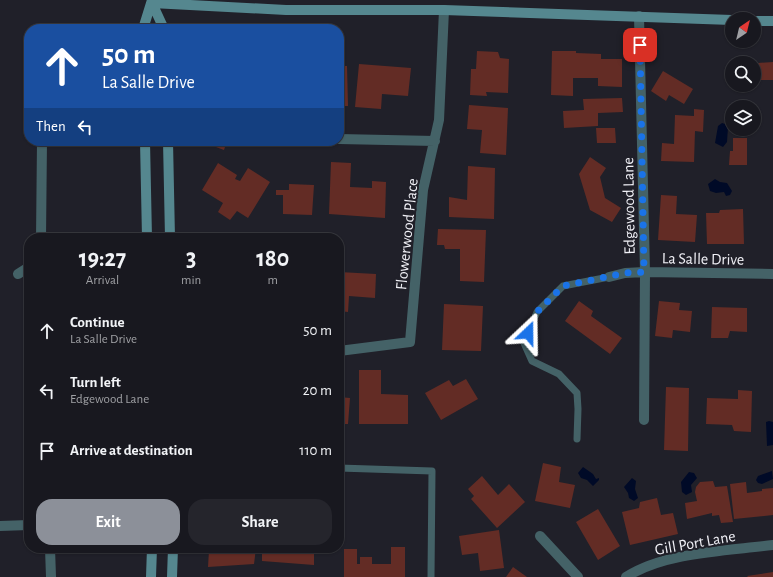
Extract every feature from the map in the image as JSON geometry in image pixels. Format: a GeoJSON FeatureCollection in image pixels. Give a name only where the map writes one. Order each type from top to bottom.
{"type":"FeatureCollection","features":[{"type":"Feature","properties":{"kind":"street"},"geometry":{"type":"LineString","coordinates":[[152,2],[286,10],[444,10],[725,20]]}},
{"type":"Feature","properties":{"kind":"street"},"geometry":{"type":"LineString","coordinates":[[145,24],[152,2]]}},
{"type":"Feature","properties":{"kind":"street"},"geometry":{"type":"LineString","coordinates":[[152,2],[162,24]]}},
{"type":"Feature","properties":{"kind":"street","name":"Flowerwood Place"},"geometry":{"type":"LineString","coordinates":[[344,350],[410,342],[423,190],[435,141],[441,98],[444,10]]}},
{"type":"Feature","properties":{"kind":"street","name":"Edgewood Lane"},"geometry":{"type":"LineString","coordinates":[[639,16],[644,272],[644,420]]}},
{"type":"Feature","properties":{"kind":"street"},"geometry":{"type":"LineString","coordinates":[[761,21],[773,21]]}},
{"type":"Feature","properties":{"kind":"street"},"geometry":{"type":"LineString","coordinates":[[344,139],[435,141]]}},
{"type":"Feature","properties":{"kind":"street"},"geometry":{"type":"LineString","coordinates":[[41,233],[42,146]]}},
{"type":"Feature","properties":{"kind":"street"},"geometry":{"type":"LineString","coordinates":[[145,146],[147,233]]}},
{"type":"Feature","properties":{"kind":"street"},"geometry":{"type":"LineString","coordinates":[[168,146],[170,233]]}},
{"type":"Feature","properties":{"kind":"street"},"geometry":{"type":"LineString","coordinates":[[18,274],[24,270]]}},
{"type":"Feature","properties":{"kind":"street","name":"La Salle Drive"},"geometry":{"type":"LineString","coordinates":[[609,277],[625,273],[644,272],[773,274]]}},
{"type":"Feature","properties":{"kind":"street"},"geometry":{"type":"LineString","coordinates":[[0,526],[24,525]]}},
{"type":"Feature","properties":{"kind":"street"},"geometry":{"type":"LineString","coordinates":[[540,536],[578,577]]}},
{"type":"Feature","properties":{"kind":"street","name":"Gill Port Lane"},"geometry":{"type":"LineString","coordinates":[[626,577],[636,570],[661,561],[773,545]]}},
{"type":"Feature","properties":{"kind":"street"},"geometry":{"type":"LineString","coordinates":[[50,553],[51,577]]}},
{"type":"Feature","properties":{"kind":"street"},"geometry":{"type":"LineString","coordinates":[[151,577],[152,553]]}},
{"type":"Feature","properties":{"kind":"street"},"geometry":{"type":"LineString","coordinates":[[172,577],[173,553]]}},
{"type":"Feature","properties":{"kind":"lane"},"geometry":{"type":"LineString","coordinates":[[577,439],[577,393],[559,374],[532,361],[524,343],[537,312],[563,286],[609,277]]}},
{"type":"Feature","properties":{"kind":"lane"},"geometry":{"type":"LineString","coordinates":[[344,468],[432,470],[431,577]]}},
{"type":"Feature","properties":{"kind":"water"},"geometry":{"type":"Polygon","coordinates":[[[722,123],[725,124],[725,136],[727,136],[727,142],[723,147],[715,143],[718,126],[722,123]]]}},
{"type":"Feature","properties":{"kind":"water"},"geometry":{"type":"Polygon","coordinates":[[[715,179],[720,182],[727,183],[732,191],[730,195],[726,196],[724,192],[716,193],[710,191],[708,184],[715,179]]]}},
{"type":"Feature","properties":{"kind":"water"},"geometry":{"type":"Polygon","coordinates":[[[766,422],[773,422],[773,445],[767,446],[766,422]]]}},
{"type":"Feature","properties":{"kind":"water"},"geometry":{"type":"Polygon","coordinates":[[[583,467],[593,474],[596,479],[599,478],[593,486],[587,480],[581,478],[578,473],[583,467]]]}},
{"type":"Feature","properties":{"kind":"water"},"geometry":{"type":"Polygon","coordinates":[[[772,471],[773,479],[762,484],[758,483],[756,480],[758,476],[772,471]]]}},
{"type":"Feature","properties":{"kind":"water"},"geometry":{"type":"Polygon","coordinates":[[[689,472],[694,473],[697,478],[691,485],[692,492],[686,495],[682,492],[681,482],[689,472]]]}},
{"type":"Feature","properties":{"kind":"water"},"geometry":{"type":"Polygon","coordinates":[[[632,478],[636,481],[635,489],[638,498],[634,501],[629,498],[624,487],[632,478]]]}},
{"type":"Feature","properties":{"kind":"building"},"geometry":{"type":"Polygon","coordinates":[[[477,51],[498,52],[500,58],[509,59],[508,93],[486,92],[487,96],[470,95],[471,69],[476,69],[477,51]]]}},
{"type":"Feature","properties":{"kind":"building"},"geometry":{"type":"Polygon","coordinates":[[[552,51],[576,51],[576,53],[601,54],[601,59],[622,59],[622,87],[598,86],[598,78],[573,78],[573,96],[551,95],[552,51]]]}},
{"type":"Feature","properties":{"kind":"building"},"geometry":{"type":"Polygon","coordinates":[[[773,62],[773,80],[761,80],[761,63],[773,62]]]}},
{"type":"Feature","properties":{"kind":"building"},"geometry":{"type":"Polygon","coordinates":[[[359,64],[411,68],[408,96],[382,94],[381,109],[355,107],[359,64]]]}},
{"type":"Feature","properties":{"kind":"building"},"geometry":{"type":"Polygon","coordinates":[[[344,66],[347,66],[348,106],[344,106],[344,66]]]}},
{"type":"Feature","properties":{"kind":"building"},"geometry":{"type":"Polygon","coordinates":[[[663,71],[693,89],[684,104],[669,95],[666,101],[651,91],[663,71]]]}},
{"type":"Feature","properties":{"kind":"building"},"geometry":{"type":"Polygon","coordinates":[[[622,98],[623,112],[598,113],[598,126],[564,128],[563,111],[584,110],[583,99],[622,98]]]}},
{"type":"Feature","properties":{"kind":"building"},"geometry":{"type":"Polygon","coordinates":[[[469,105],[508,108],[506,155],[480,153],[482,130],[467,129],[469,105]]]}},
{"type":"Feature","properties":{"kind":"building"},"geometry":{"type":"Polygon","coordinates":[[[694,109],[704,110],[703,132],[695,131],[694,162],[661,161],[662,143],[674,144],[675,115],[694,116],[694,109]]]}},
{"type":"Feature","properties":{"kind":"building"},"geometry":{"type":"Polygon","coordinates":[[[596,128],[615,128],[616,143],[597,143],[596,128]]]}},
{"type":"Feature","properties":{"kind":"building"},"geometry":{"type":"Polygon","coordinates":[[[733,138],[747,138],[747,165],[729,165],[730,151],[733,151],[733,138]]]}},
{"type":"Feature","properties":{"kind":"building"},"geometry":{"type":"Polygon","coordinates":[[[213,146],[225,146],[224,150],[213,146]]]}},
{"type":"Feature","properties":{"kind":"building"},"geometry":{"type":"Polygon","coordinates":[[[590,157],[606,168],[600,177],[605,198],[621,208],[612,222],[590,210],[579,174],[590,157]]]}},
{"type":"Feature","properties":{"kind":"building"},"geometry":{"type":"Polygon","coordinates":[[[331,162],[351,163],[350,187],[372,188],[372,181],[386,182],[385,218],[329,214],[331,162]]]}},
{"type":"Feature","properties":{"kind":"building"},"geometry":{"type":"Polygon","coordinates":[[[218,163],[237,175],[235,179],[240,181],[248,168],[270,182],[248,218],[237,211],[230,220],[218,212],[223,203],[202,190],[218,163]]]}},
{"type":"Feature","properties":{"kind":"building"},"geometry":{"type":"Polygon","coordinates":[[[468,166],[495,168],[494,219],[449,217],[449,197],[467,200],[468,166]]]}},
{"type":"Feature","properties":{"kind":"building"},"geometry":{"type":"Polygon","coordinates":[[[289,184],[314,185],[312,215],[283,214],[283,195],[276,195],[276,190],[289,190],[289,184]]]}},
{"type":"Feature","properties":{"kind":"building"},"geometry":{"type":"Polygon","coordinates":[[[661,195],[677,196],[676,214],[697,215],[695,242],[658,240],[661,195]]]}},
{"type":"Feature","properties":{"kind":"building"},"geometry":{"type":"Polygon","coordinates":[[[743,209],[744,244],[707,244],[706,213],[719,213],[720,210],[743,209]]]}},
{"type":"Feature","properties":{"kind":"building"},"geometry":{"type":"Polygon","coordinates":[[[438,229],[486,230],[484,282],[460,281],[460,249],[445,249],[444,245],[437,245],[438,229]]]}},
{"type":"Feature","properties":{"kind":"building"},"geometry":{"type":"Polygon","coordinates":[[[344,272],[376,274],[375,298],[349,296],[348,312],[344,312],[344,272]]]}},
{"type":"Feature","properties":{"kind":"building"},"geometry":{"type":"Polygon","coordinates":[[[579,301],[593,311],[591,316],[622,338],[610,354],[565,321],[579,301]]]}},
{"type":"Feature","properties":{"kind":"building"},"geometry":{"type":"Polygon","coordinates":[[[659,301],[680,303],[679,310],[692,311],[690,332],[673,330],[672,338],[655,336],[659,301]]]}},
{"type":"Feature","properties":{"kind":"building"},"geometry":{"type":"Polygon","coordinates":[[[444,304],[483,306],[481,351],[442,350],[444,304]]]}},
{"type":"Feature","properties":{"kind":"building"},"geometry":{"type":"Polygon","coordinates":[[[712,307],[747,308],[747,332],[730,331],[728,338],[711,338],[712,307]]]}},
{"type":"Feature","properties":{"kind":"building"},"geometry":{"type":"Polygon","coordinates":[[[359,370],[381,370],[381,394],[408,395],[408,424],[359,424],[359,370]]]}},
{"type":"Feature","properties":{"kind":"building"},"geometry":{"type":"Polygon","coordinates":[[[466,379],[478,399],[441,420],[425,393],[449,380],[453,386],[466,379]]]}},
{"type":"Feature","properties":{"kind":"building"},"geometry":{"type":"Polygon","coordinates":[[[666,387],[689,388],[688,451],[664,450],[666,387]]]}},
{"type":"Feature","properties":{"kind":"building"},"geometry":{"type":"Polygon","coordinates":[[[738,390],[752,391],[751,432],[734,431],[732,425],[706,424],[707,398],[738,399],[738,390]]]}},
{"type":"Feature","properties":{"kind":"building"},"geometry":{"type":"Polygon","coordinates":[[[344,397],[350,398],[348,424],[344,424],[344,397]]]}},
{"type":"Feature","properties":{"kind":"building"},"geometry":{"type":"Polygon","coordinates":[[[543,463],[561,467],[559,482],[575,485],[570,508],[535,501],[543,463]]]}},
{"type":"Feature","properties":{"kind":"building"},"geometry":{"type":"Polygon","coordinates":[[[482,476],[498,495],[509,484],[525,502],[497,528],[471,499],[474,496],[468,489],[482,476]]]}},
{"type":"Feature","properties":{"kind":"building"},"geometry":{"type":"Polygon","coordinates":[[[713,481],[715,487],[727,486],[733,522],[721,523],[719,515],[712,516],[712,513],[687,519],[685,503],[697,501],[695,492],[696,487],[700,482],[713,481]]]}},
{"type":"Feature","properties":{"kind":"building"},"geometry":{"type":"Polygon","coordinates":[[[746,482],[747,493],[773,488],[773,515],[734,519],[730,484],[746,482]]]}},
{"type":"Feature","properties":{"kind":"building"},"geometry":{"type":"Polygon","coordinates":[[[657,498],[661,515],[673,513],[678,534],[630,545],[622,512],[639,508],[640,502],[657,498]]]}},
{"type":"Feature","properties":{"kind":"building"},"geometry":{"type":"Polygon","coordinates":[[[598,509],[620,546],[598,560],[576,522],[598,509]]]}},
{"type":"Feature","properties":{"kind":"building"},"geometry":{"type":"Polygon","coordinates":[[[499,530],[504,568],[480,571],[478,553],[462,555],[459,536],[499,530]]]}},
{"type":"Feature","properties":{"kind":"building"},"geometry":{"type":"Polygon","coordinates":[[[391,547],[405,547],[405,577],[344,577],[344,549],[357,549],[357,564],[360,564],[360,557],[372,557],[372,564],[391,564],[391,547]]]}},
{"type":"Feature","properties":{"kind":"building"},"geometry":{"type":"Polygon","coordinates":[[[209,553],[255,553],[254,564],[208,567],[209,553]]]}},
{"type":"Feature","properties":{"kind":"building"},"geometry":{"type":"Polygon","coordinates":[[[262,553],[314,553],[314,565],[262,561],[262,553]]]}},
{"type":"Feature","properties":{"kind":"building"},"geometry":{"type":"Polygon","coordinates":[[[513,567],[527,577],[506,577],[513,567]]]}},
{"type":"Feature","properties":{"kind":"building"},"geometry":{"type":"Polygon","coordinates":[[[773,572],[773,577],[747,576],[773,572]]]}},
{"type":"Feature","properties":{"kind":"route"},"geometry":{"type":"LineString","coordinates":[[528,333],[537,312],[563,286],[625,273],[644,272],[640,45]]}}]}
